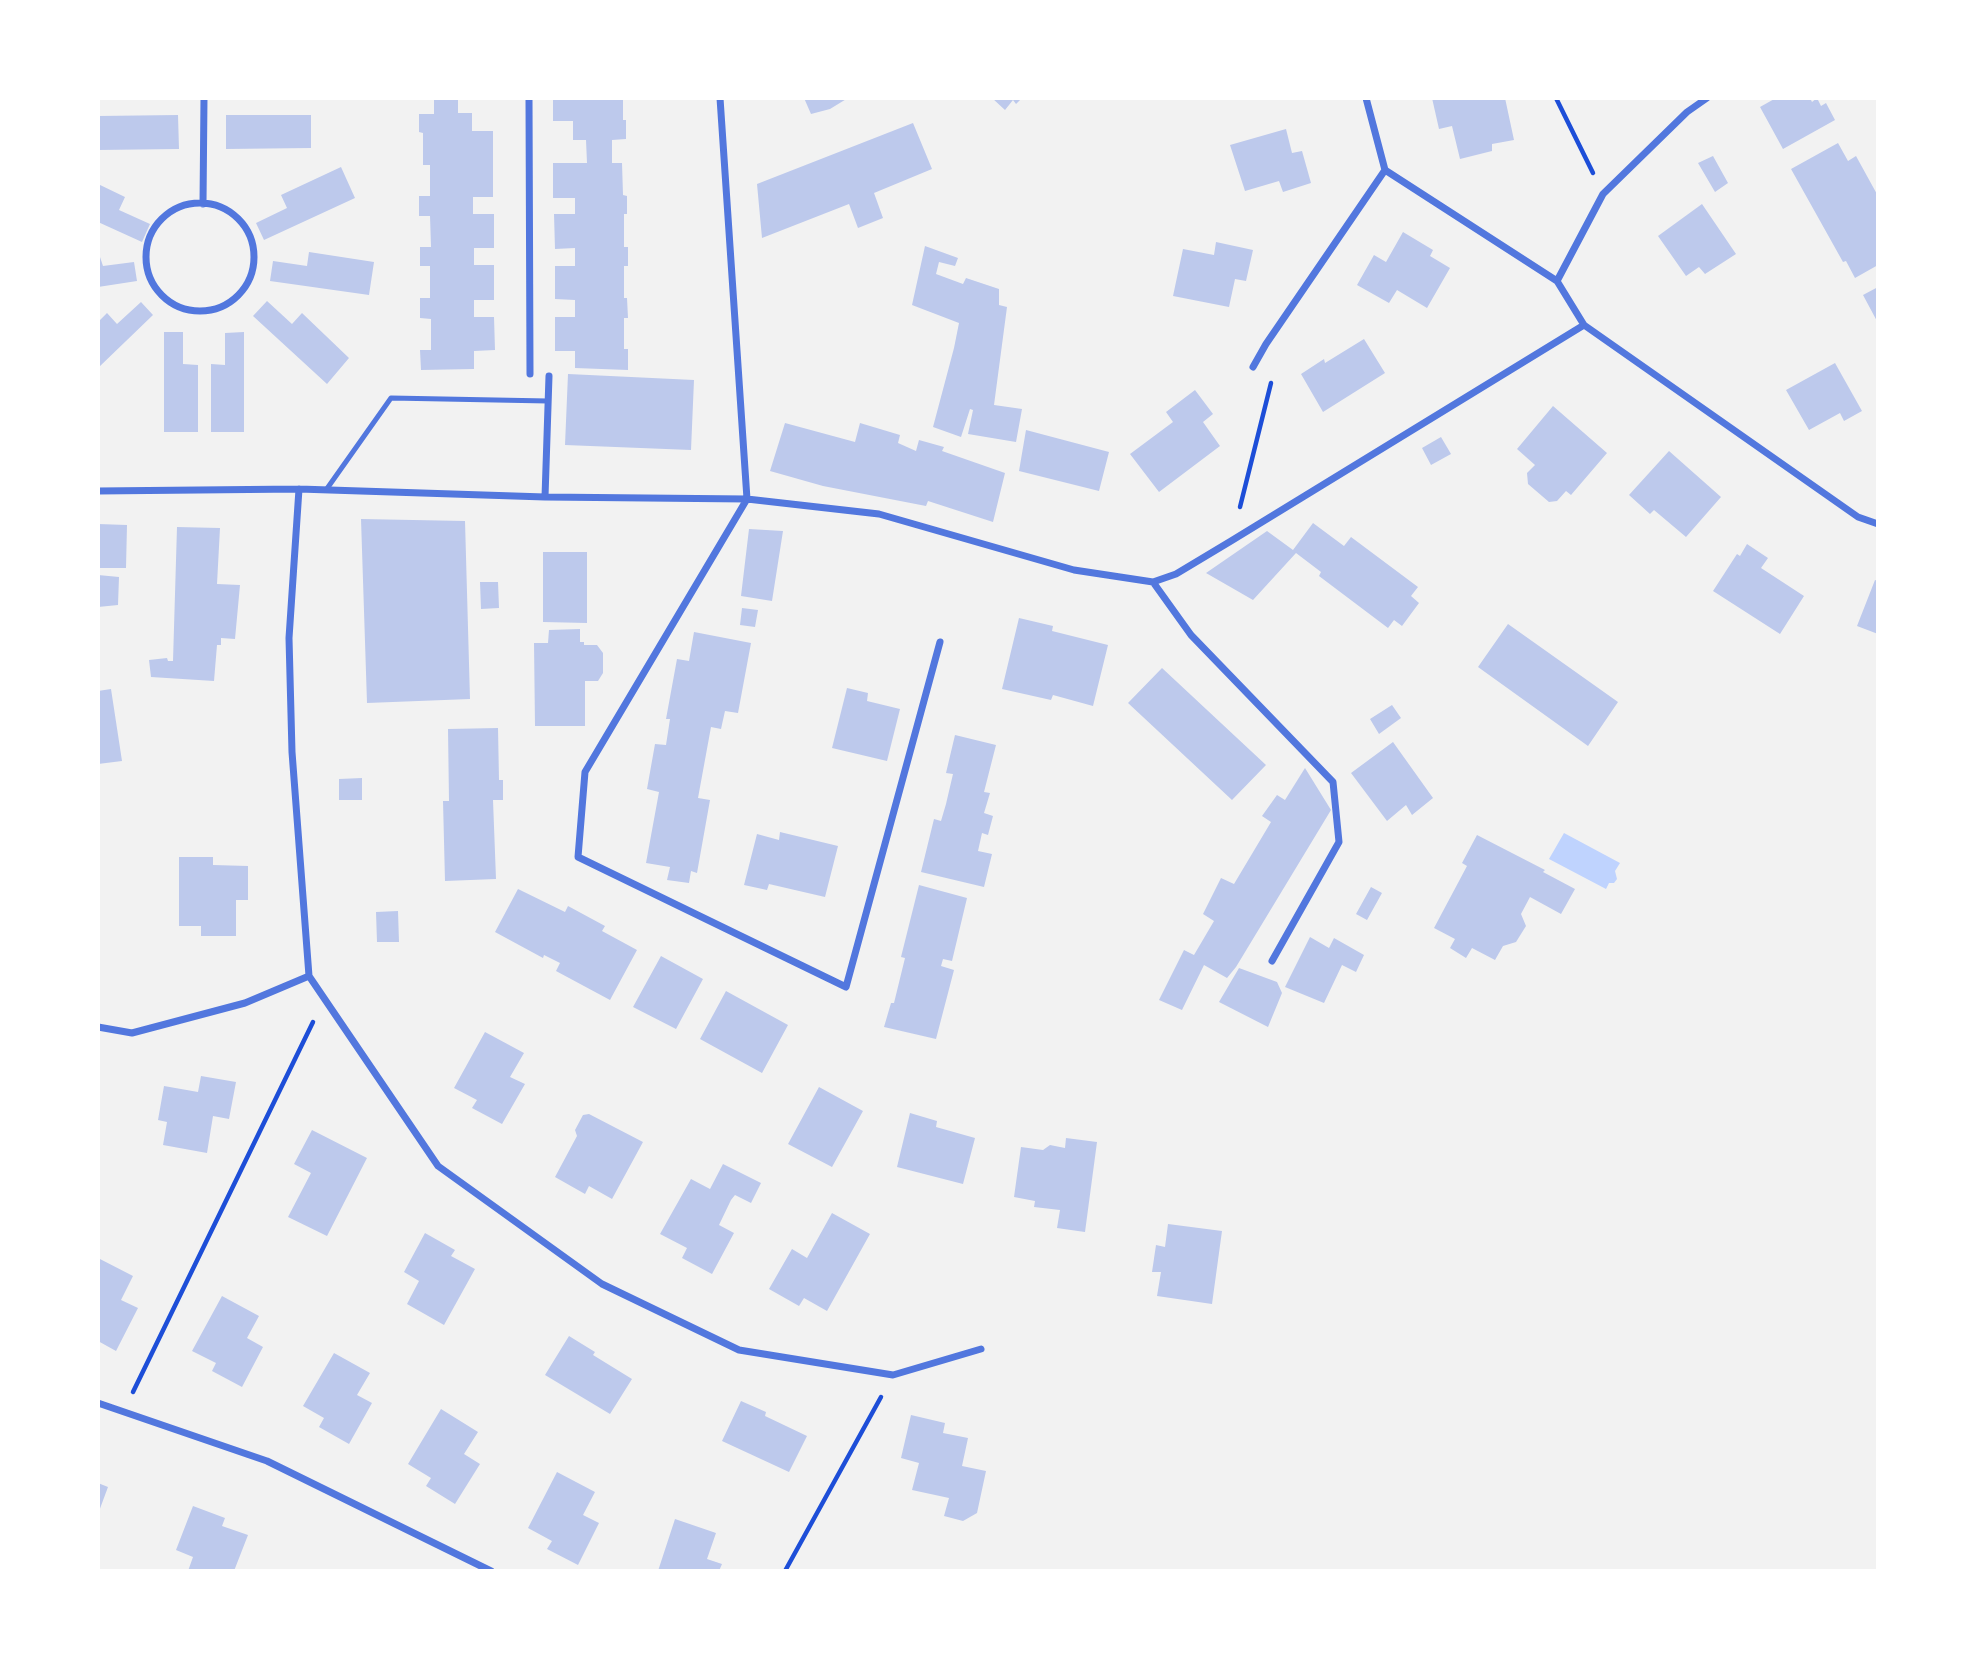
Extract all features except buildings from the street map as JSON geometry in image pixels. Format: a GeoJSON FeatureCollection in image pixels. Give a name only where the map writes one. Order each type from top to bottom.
{"type":"FeatureCollection","features":[{"type":"Feature","properties":{"kind":"street"},"geometry":{"type":"LineString","coordinates":[[203,204],[204,98]]}},
{"type":"Feature","properties":{"kind":"street"},"geometry":{"type":"LineString","coordinates":[[529,98],[530,373]]}},
{"type":"Feature","properties":{"kind":"street"},"geometry":{"type":"LineString","coordinates":[[720,98],[747,499],[585,772],[578,857],[846,987],[940,642]]}},
{"type":"Feature","properties":{"kind":"street"},"geometry":{"type":"LineString","coordinates":[[1366,98],[1385,170],[1558,281],[1584,325],[1858,517],[1878,524]]}},
{"type":"Feature","properties":{"kind":"street"},"geometry":{"type":"LineString","coordinates":[[1558,281],[1603,194],[1687,112],[1707,98]]}},
{"type":"Feature","properties":{"kind":"street"},"geometry":{"type":"LineString","coordinates":[[1253,368],[1266,344],[1385,170]]}},
{"type":"Feature","properties":{"kind":"street"},"geometry":{"type":"LineString","coordinates":[[203,204],[220,208],[236,217],[247,231],[253,248],[253,267],[247,283],[236,297],[220,307],[203,311],[185,309],[169,302],[156,290],[148,274],[145,257],[148,240],[156,224],[170,212],[186,205],[203,204]]}},
{"type":"Feature","properties":{"kind":"street"},"geometry":{"type":"LineString","coordinates":[[98,491],[299,489],[545,497],[747,499],[880,514],[1074,570],[1153,582],[1176,574],[1584,325]]}},
{"type":"Feature","properties":{"kind":"street"},"geometry":{"type":"LineString","coordinates":[[545,497],[549,376]]}},
{"type":"Feature","properties":{"kind":"street"},"geometry":{"type":"LineString","coordinates":[[299,489],[289,638],[292,752],[309,976],[438,1166],[602,1284],[739,1350],[893,1375],[981,1349]]}},
{"type":"Feature","properties":{"kind":"street"},"geometry":{"type":"LineString","coordinates":[[1153,582],[1192,635],[1333,782],[1339,842],[1272,961]]}},
{"type":"Feature","properties":{"kind":"street"},"geometry":{"type":"LineString","coordinates":[[98,1027],[132,1033],[245,1003],[309,976]]}},
{"type":"Feature","properties":{"kind":"street"},"geometry":{"type":"LineString","coordinates":[[98,1403],[267,1461],[491,1571]]}},
{"type":"Feature","properties":{"kind":"lane"},"geometry":{"type":"LineString","coordinates":[[326,490],[391,398],[548,401]]}},
{"type":"Feature","properties":{"kind":"path"},"geometry":{"type":"LineString","coordinates":[[1556,98],[1603,194]]}},
{"type":"Feature","properties":{"kind":"path"},"geometry":{"type":"LineString","coordinates":[[1231,541],[1272,380],[1266,344]]}},
{"type":"Feature","properties":{"kind":"path"},"geometry":{"type":"LineString","coordinates":[[123,1411],[324,999]]}},
{"type":"Feature","properties":{"kind":"path"},"geometry":{"type":"LineString","coordinates":[[785,1571],[893,1375]]}},
{"type":"Feature","properties":{"kind":"water"},"geometry":{"type":"Polygon","coordinates":[[[1564,833],[1620,863],[1615,871],[1617,879],[1614,883],[1609,883],[1606,889],[1549,859],[1564,833]]]}}]}
